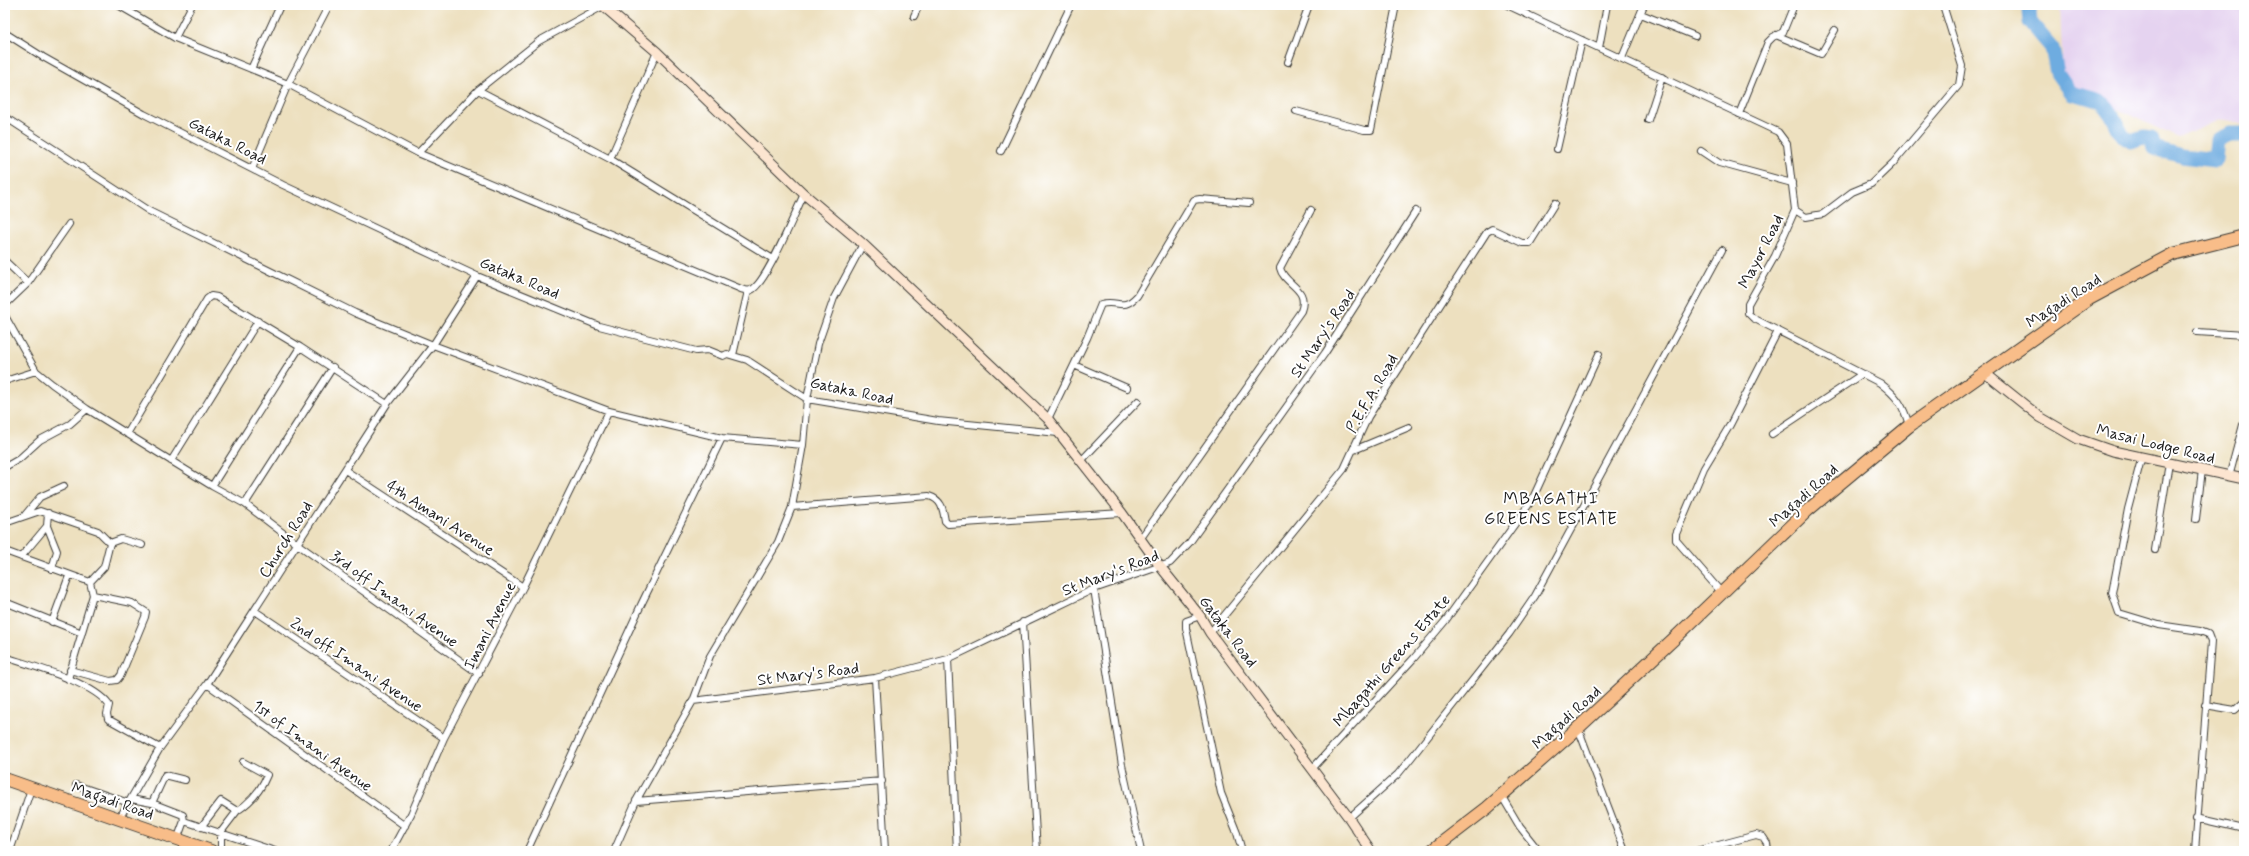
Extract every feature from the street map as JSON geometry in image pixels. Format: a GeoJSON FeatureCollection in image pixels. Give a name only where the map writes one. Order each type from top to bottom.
{"type":"FeatureCollection","features":[{"type":"Feature","properties":{"kind":"highway","name":"Magadi Road"},"geometry":{"type":"LineString","coordinates":[[1431,851],[1501,795],[1578,728],[1677,636],[1721,592],[1808,510],[1909,426],[2089,299],[2174,254],[2244,236]]}},
{"type":"Feature","properties":{"kind":"highway","name":"Magadi Road"},"geometry":{"type":"LineString","coordinates":[[5,779],[211,851]]}},
{"type":"Feature","properties":{"kind":"street"},"geometry":{"type":"LineString","coordinates":[[118,5],[175,38],[288,84],[418,153],[689,268],[748,291],[753,289],[773,259],[804,194]]}},
{"type":"Feature","properties":{"kind":"street"},"geometry":{"type":"LineString","coordinates":[[175,38],[192,5]]}},
{"type":"Feature","properties":{"kind":"street"},"geometry":{"type":"LineString","coordinates":[[252,169],[288,84],[329,5]]}},
{"type":"Feature","properties":{"kind":"street"},"geometry":{"type":"LineString","coordinates":[[418,153],[478,90],[539,41],[602,5]]}},
{"type":"Feature","properties":{"kind":"street","name":"Gataka Road"},"geometry":{"type":"LineString","coordinates":[[602,5],[657,52],[804,194],[863,244],[1048,419],[1122,513],[1159,565],[1200,616],[1210,633],[1349,818],[1371,851]]}},
{"type":"Feature","properties":{"kind":"street"},"geometry":{"type":"LineString","coordinates":[[914,16],[919,5]]}},
{"type":"Feature","properties":{"kind":"street"},"geometry":{"type":"LineString","coordinates":[[1001,151],[1071,5]]}},
{"type":"Feature","properties":{"kind":"street"},"geometry":{"type":"LineString","coordinates":[[1288,62],[1309,5]]}},
{"type":"Feature","properties":{"kind":"street"},"geometry":{"type":"LineString","coordinates":[[1296,111],[1364,130],[1371,130],[1396,5]]}},
{"type":"Feature","properties":{"kind":"street","name":"Mayor Road"},"geometry":{"type":"LineString","coordinates":[[1506,5],[1778,132],[1783,137],[1786,144],[1795,210],[1775,256],[1748,304],[1748,313],[1753,318],[1880,383],[1895,394],[1905,408],[1909,426]]}},
{"type":"Feature","properties":{"kind":"street"},"geometry":{"type":"LineString","coordinates":[[1599,48],[1607,5]]}},
{"type":"Feature","properties":{"kind":"street"},"geometry":{"type":"LineString","coordinates":[[1622,58],[1644,5]]}},
{"type":"Feature","properties":{"kind":"street"},"geometry":{"type":"LineString","coordinates":[[1739,114],[1768,42],[1776,35],[1783,32],[1794,5]]}},
{"type":"Feature","properties":{"kind":"street"},"geometry":{"type":"LineString","coordinates":[[1795,210],[1806,217],[1823,214],[1852,192],[1871,184],[1893,163],[1959,85],[1962,66],[1943,5]]}},
{"type":"Feature","properties":{"kind":"street"},"geometry":{"type":"LineString","coordinates":[[251,69],[279,8]]}},
{"type":"Feature","properties":{"kind":"street"},"geometry":{"type":"LineString","coordinates":[[1640,14],[1695,36]]}},
{"type":"Feature","properties":{"kind":"street"},"geometry":{"type":"LineString","coordinates":[[1776,35],[1821,54],[1835,30]]}},
{"type":"Feature","properties":{"kind":"street","name":"Gataka Road"},"geometry":{"type":"LineString","coordinates":[[5,33],[43,57],[144,114],[252,169],[477,276],[599,326],[696,351],[708,350],[723,356],[726,354],[733,355],[747,360],[807,399],[938,421],[1058,433]]}},
{"type":"Feature","properties":{"kind":"street"},"geometry":{"type":"LineString","coordinates":[[1557,149],[1582,40]]}},
{"type":"Feature","properties":{"kind":"street"},"geometry":{"type":"LineString","coordinates":[[610,159],[657,52]]}},
{"type":"Feature","properties":{"kind":"street"},"geometry":{"type":"LineString","coordinates":[[1648,120],[1662,77]]}},
{"type":"Feature","properties":{"kind":"street"},"geometry":{"type":"LineString","coordinates":[[478,90],[610,159],[773,259]]}},
{"type":"Feature","properties":{"kind":"street"},"geometry":{"type":"LineString","coordinates":[[5,117],[149,211],[355,313],[433,345],[609,411],[722,438],[803,445]]}},
{"type":"Feature","properties":{"kind":"street"},"geometry":{"type":"LineString","coordinates":[[1701,151],[1719,163],[1792,183]]}},
{"type":"Feature","properties":{"kind":"street"},"geometry":{"type":"LineString","coordinates":[[1048,419],[1101,304],[1107,302],[1122,306],[1129,304],[1137,296],[1194,200],[1200,199],[1249,203]]}},
{"type":"Feature","properties":{"kind":"street","name":"P.E.F.A. Road"},"geometry":{"type":"LineString","coordinates":[[1210,633],[1344,469],[1368,417],[1487,232],[1492,229],[1522,243],[1530,243],[1555,203]]}},
{"type":"Feature","properties":{"kind":"street"},"geometry":{"type":"LineString","coordinates":[[1141,538],[1301,311],[1304,304],[1303,296],[1280,268],[1311,210]]}},
{"type":"Feature","properties":{"kind":"street","name":"St Mary's Road"},"geometry":{"type":"LineString","coordinates":[[693,701],[875,678],[948,659],[1094,589],[1159,565],[1170,563],[1194,536],[1325,353],[1416,211]]}},
{"type":"Feature","properties":{"kind":"street"},"geometry":{"type":"LineString","coordinates":[[5,305],[28,283],[69,224]]}},
{"type":"Feature","properties":{"kind":"street"},"geometry":{"type":"LineString","coordinates":[[614,851],[636,801],[693,701],[710,656],[778,542],[792,507],[803,445],[807,399],[818,344],[834,298],[863,244]]}},
{"type":"Feature","properties":{"kind":"street"},"geometry":{"type":"LineString","coordinates":[[1349,818],[1398,774],[1509,634],[1535,596],[1722,250]]}},
{"type":"Feature","properties":{"kind":"street"},"geometry":{"type":"LineString","coordinates":[[5,261],[28,283]]}},
{"type":"Feature","properties":{"kind":"street","name":"Church Road"},"geometry":{"type":"LineString","coordinates":[[119,819],[160,748],[207,684],[255,611],[296,543],[387,404],[433,345],[477,276]]}},
{"type":"Feature","properties":{"kind":"street"},"geometry":{"type":"LineString","coordinates":[[733,355],[748,291]]}},
{"type":"Feature","properties":{"kind":"street"},"geometry":{"type":"LineString","coordinates":[[127,434],[207,299],[211,296],[217,297],[333,367],[387,404]]}},
{"type":"Feature","properties":{"kind":"street"},"geometry":{"type":"LineString","coordinates":[[5,316],[36,371],[5,380]]}},
{"type":"Feature","properties":{"kind":"street"},"geometry":{"type":"LineString","coordinates":[[171,461],[258,321]]}},
{"type":"Feature","properties":{"kind":"street"},"geometry":{"type":"LineString","coordinates":[[1721,592],[1676,540],[1676,534],[1704,468],[1730,425],[1778,331]]}},
{"type":"Feature","properties":{"kind":"street"},"geometry":{"type":"LineString","coordinates":[[2197,332],[2244,335]]}},
{"type":"Feature","properties":{"kind":"street"},"geometry":{"type":"LineString","coordinates":[[212,486],[300,347]]}},
{"type":"Feature","properties":{"kind":"street","name":"Mbagathi Greens Estate"},"geometry":{"type":"LineString","coordinates":[[1312,769],[1414,658],[1446,620],[1532,500],[1599,354]]}},
{"type":"Feature","properties":{"kind":"street"},"geometry":{"type":"LineString","coordinates":[[1074,365],[1127,388]]}},
{"type":"Feature","properties":{"kind":"street"},"geometry":{"type":"LineString","coordinates":[[245,504],[333,367]]}},
{"type":"Feature","properties":{"kind":"street","name":"3rd off Imani Avenue"},"geometry":{"type":"LineString","coordinates":[[36,371],[87,409],[212,486],[245,504],[296,543],[479,674]]}},
{"type":"Feature","properties":{"kind":"street","name":"Masai Lodge Road"},"geometry":{"type":"LineString","coordinates":[[1985,373],[2040,417],[2078,439],[2113,451],[2244,479]]}},
{"type":"Feature","properties":{"kind":"street"},"geometry":{"type":"LineString","coordinates":[[1772,434],[1862,374]]}},
{"type":"Feature","properties":{"kind":"street"},"geometry":{"type":"LineString","coordinates":[[1081,461],[1138,401]]}},
{"type":"Feature","properties":{"kind":"street"},"geometry":{"type":"LineString","coordinates":[[5,466],[19,460],[44,437],[70,424],[87,409]]}},
{"type":"Feature","properties":{"kind":"street","name":"Imani Avenue"},"geometry":{"type":"LineString","coordinates":[[390,851],[405,826],[444,738],[479,674],[523,587],[609,411]]}},
{"type":"Feature","properties":{"kind":"street"},"geometry":{"type":"LineString","coordinates":[[2229,477],[2244,421]]}},
{"type":"Feature","properties":{"kind":"street"},"geometry":{"type":"LineString","coordinates":[[1354,450],[1409,427]]}},
{"type":"Feature","properties":{"kind":"street"},"geometry":{"type":"LineString","coordinates":[[527,851],[640,605],[722,438]]}},
{"type":"Feature","properties":{"kind":"street"},"geometry":{"type":"LineString","coordinates":[[2142,456],[2128,509],[2113,598],[2119,613],[2159,625],[2200,631],[2208,634],[2211,642],[2196,818],[2195,851]]}},
{"type":"Feature","properties":{"kind":"street"},"geometry":{"type":"LineString","coordinates":[[2156,550],[2170,463]]}},
{"type":"Feature","properties":{"kind":"street","name":"4th Amani Avenue"},"geometry":{"type":"LineString","coordinates":[[345,470],[523,587]]}},
{"type":"Feature","properties":{"kind":"street"},"geometry":{"type":"LineString","coordinates":[[2196,518],[2202,470]]}},
{"type":"Feature","properties":{"kind":"street"},"geometry":{"type":"LineString","coordinates":[[25,514],[40,497],[64,486]]}},
{"type":"Feature","properties":{"kind":"street"},"geometry":{"type":"LineString","coordinates":[[792,507],[929,496],[936,498],[942,506],[945,522],[948,524],[1122,513]]}},
{"type":"Feature","properties":{"kind":"street"},"geometry":{"type":"LineString","coordinates":[[5,523],[25,514],[40,511],[98,531],[110,543]]}},
{"type":"Feature","properties":{"kind":"street"},"geometry":{"type":"LineString","coordinates":[[48,513],[47,526],[57,551],[52,569]]}},
{"type":"Feature","properties":{"kind":"street"},"geometry":{"type":"LineString","coordinates":[[21,557],[47,526]]}},
{"type":"Feature","properties":{"kind":"street"},"geometry":{"type":"LineString","coordinates":[[110,543],[120,540],[142,545]]}},
{"type":"Feature","properties":{"kind":"street"},"geometry":{"type":"LineString","coordinates":[[90,582],[104,567],[110,543]]}},
{"type":"Feature","properties":{"kind":"street"},"geometry":{"type":"LineString","coordinates":[[5,551],[69,576],[90,582],[93,588],[93,595],[68,679]]}},
{"type":"Feature","properties":{"kind":"street"},"geometry":{"type":"LineString","coordinates":[[52,622],[69,576]]}},
{"type":"Feature","properties":{"kind":"street"},"geometry":{"type":"LineString","coordinates":[[1094,589],[1122,765],[1142,851]]}},
{"type":"Feature","properties":{"kind":"street"},"geometry":{"type":"LineString","coordinates":[[70,670],[110,681],[117,680],[121,675],[145,617],[146,612],[138,605],[93,595]]}},
{"type":"Feature","properties":{"kind":"street"},"geometry":{"type":"LineString","coordinates":[[5,602],[82,633]]}},
{"type":"Feature","properties":{"kind":"street","name":"2nd off Imani Avenue"},"geometry":{"type":"LineString","coordinates":[[255,611],[444,738]]}},
{"type":"Feature","properties":{"kind":"street"},"geometry":{"type":"LineString","coordinates":[[1200,616],[1186,621],[1186,628],[1221,793],[1237,833],[1242,851]]}},
{"type":"Feature","properties":{"kind":"street"},"geometry":{"type":"LineString","coordinates":[[1023,622],[1037,851]]}},
{"type":"Feature","properties":{"kind":"street"},"geometry":{"type":"LineString","coordinates":[[5,657],[68,679],[103,698],[109,706],[107,714],[108,720],[160,748]]}},
{"type":"Feature","properties":{"kind":"street"},"geometry":{"type":"LineString","coordinates":[[948,659],[957,851]]}},
{"type":"Feature","properties":{"kind":"street"},"geometry":{"type":"LineString","coordinates":[[875,678],[885,851]]}},
{"type":"Feature","properties":{"kind":"street","name":"1st of Imani Avenue"},"geometry":{"type":"LineString","coordinates":[[207,684],[405,826]]}},
{"type":"Feature","properties":{"kind":"street"},"geometry":{"type":"LineString","coordinates":[[2205,705],[2235,710],[2244,702]]}},
{"type":"Feature","properties":{"kind":"street"},"geometry":{"type":"LineString","coordinates":[[1578,728],[1625,851]]}},
{"type":"Feature","properties":{"kind":"street"},"geometry":{"type":"LineString","coordinates":[[221,851],[221,832],[237,811],[249,803],[264,784],[267,775],[243,762]]}},
{"type":"Feature","properties":{"kind":"street"},"geometry":{"type":"LineString","coordinates":[[152,803],[165,775],[185,780]]}},
{"type":"Feature","properties":{"kind":"street"},"geometry":{"type":"LineString","coordinates":[[636,801],[882,781]]}},
{"type":"Feature","properties":{"kind":"street"},"geometry":{"type":"LineString","coordinates":[[76,785],[130,801],[152,803],[183,815],[184,821],[177,840]]}},
{"type":"Feature","properties":{"kind":"street"},"geometry":{"type":"LineString","coordinates":[[10,851],[31,788]]}},
{"type":"Feature","properties":{"kind":"street"},"geometry":{"type":"LineString","coordinates":[[1501,795],[1520,827],[1539,851]]}},
{"type":"Feature","properties":{"kind":"street"},"geometry":{"type":"LineString","coordinates":[[201,827],[221,801],[237,811]]}},
{"type":"Feature","properties":{"kind":"street"},"geometry":{"type":"LineString","coordinates":[[2196,818],[2244,830]]}},
{"type":"Feature","properties":{"kind":"street"},"geometry":{"type":"LineString","coordinates":[[184,821],[275,851]]}},
{"type":"Feature","properties":{"kind":"street"},"geometry":{"type":"LineString","coordinates":[[1696,851],[1756,835],[1763,837],[1767,843],[1768,851]]}},
{"type":"Feature","properties":{"kind":"shaded area"},"geometry":{"type":"Polygon","coordinates":[[[2060,5],[2244,5],[2244,124],[2219,120],[2178,138],[2063,83],[2060,5]]]}},
{"type":"Feature","properties":{"kind":"waterway"},"geometry":{"type":"LineString","coordinates":[[2031,5],[2029,10],[2030,22],[2052,48],[2057,73],[2071,93],[2098,100],[2106,106],[2118,128],[2126,138],[2131,141],[2144,137],[2151,138],[2154,148],[2182,156],[2215,160],[2217,140],[2230,134],[2244,134]]}},
{"type":"Feature","properties":{"kind":"district","name":"MBAGATHI GREENS ESTATE"},"geometry":{"type":"Point","coordinates":[1551,508]}}]}
